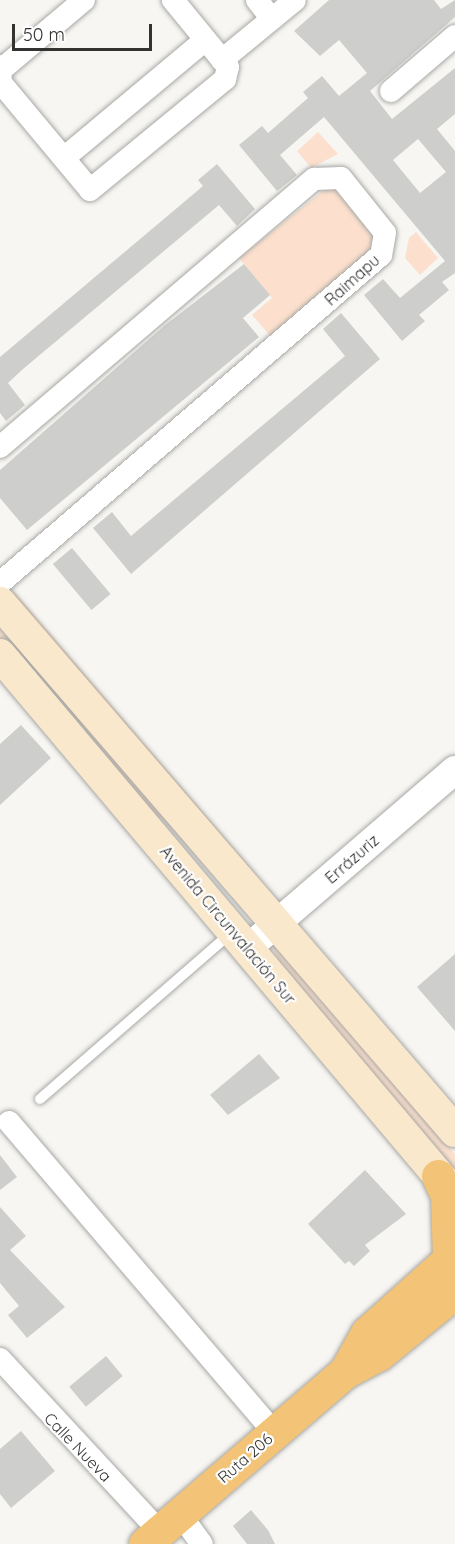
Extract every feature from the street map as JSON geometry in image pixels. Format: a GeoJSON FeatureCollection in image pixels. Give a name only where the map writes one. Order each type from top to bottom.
{"type":"FeatureCollection","features":[{"type":"Feature","properties":{"kind":"highway"},"geometry":{"type":"LineString","coordinates":[[345,1372],[367,1333],[452,1256],[446,1185]]}},
{"type":"Feature","properties":{"kind":"highway"},"geometry":{"type":"LineString","coordinates":[[345,1372],[379,1354],[455,1292]]}},
{"type":"Feature","properties":{"kind":"highway"},"geometry":{"type":"LineString","coordinates":[[416,1324],[455,1311]]}},
{"type":"Feature","properties":{"kind":"highway","name":"Ruta 206"},"geometry":{"type":"LineString","coordinates":[[161,1530],[345,1372]]}},
{"type":"Feature","properties":{"kind":"main road"},"geometry":{"type":"LineString","coordinates":[[0,603],[280,922],[455,1131]]}},
{"type":"Feature","properties":{"kind":"main road","name":"Avenida Circunvalación Sur"},"geometry":{"type":"LineString","coordinates":[[0,655],[446,1185]]}},
{"type":"Feature","properties":{"kind":"street"},"geometry":{"type":"LineString","coordinates":[[84,0],[1,68],[1,83],[90,190],[225,79],[228,67],[173,0]]}},
{"type":"Feature","properties":{"kind":"street"},"geometry":{"type":"LineString","coordinates":[[256,0],[272,19]]}},
{"type":"Feature","properties":{"kind":"street"},"geometry":{"type":"LineString","coordinates":[[222,60],[295,0]]}},
{"type":"Feature","properties":{"kind":"street"},"geometry":{"type":"LineString","coordinates":[[391,91],[455,36]]}},
{"type":"Feature","properties":{"kind":"street"},"geometry":{"type":"LineString","coordinates":[[64,158],[205,40]]}},
{"type":"Feature","properties":{"kind":"street","name":"Raimapu"},"geometry":{"type":"LineString","coordinates":[[0,447],[314,179],[341,178],[385,232],[381,255],[0,583]]}},
{"type":"Feature","properties":{"kind":"street","name":"Errázuriz"},"geometry":{"type":"LineString","coordinates":[[241,940],[280,922],[455,770]]}},
{"type":"Feature","properties":{"kind":"street"},"geometry":{"type":"LineString","coordinates":[[9,1122],[275,1432]]}},
{"type":"Feature","properties":{"kind":"street","name":"Calle Nueva"},"geometry":{"type":"LineString","coordinates":[[0,1359],[161,1530],[202,1544]]}},
{"type":"Feature","properties":{"kind":"lane"},"geometry":{"type":"LineString","coordinates":[[40,1099],[241,940]]}},
{"type":"Feature","properties":{"kind":"shaded area"},"geometry":{"type":"Polygon","coordinates":[[[318,132],[338,154],[311,168],[297,151],[318,132]]]}},
{"type":"Feature","properties":{"kind":"shaded area"},"geometry":{"type":"Polygon","coordinates":[[[329,186],[339,189],[380,238],[377,252],[273,339],[252,315],[272,298],[239,258],[329,186]]]}},
{"type":"Feature","properties":{"kind":"shaded area"},"geometry":{"type":"Polygon","coordinates":[[[416,232],[438,258],[420,275],[405,258],[409,238],[416,232]]]}},
{"type":"Feature","properties":{"kind":"shaded area"},"geometry":{"type":"Polygon","coordinates":[[[14,591],[249,866],[271,895],[13,594],[14,591]]]}},
{"type":"Feature","properties":{"kind":"shaded area"},"geometry":{"type":"Polygon","coordinates":[[[0,618],[250,917],[162,818],[151,814],[0,639],[0,618]]]}},
{"type":"Feature","properties":{"kind":"shaded area"},"geometry":{"type":"Polygon","coordinates":[[[273,946],[281,947],[455,1154],[455,1173],[278,961],[273,946]]]}},
{"type":"Feature","properties":{"kind":"building"},"geometry":{"type":"Polygon","coordinates":[[[329,0],[434,0],[441,9],[455,0],[455,17],[370,91],[392,119],[455,68],[455,114],[437,129],[455,151],[455,273],[442,282],[449,290],[419,315],[425,321],[402,341],[364,295],[383,279],[400,298],[445,261],[324,117],[280,155],[297,175],[277,191],[239,145],[262,126],[268,133],[308,98],[303,92],[322,76],[339,96],[367,73],[339,40],[320,56],[294,31],[329,0]],[[418,139],[393,160],[420,193],[446,172],[418,139]]]}},
{"type":"Feature","properties":{"kind":"building"},"geometry":{"type":"Polygon","coordinates":[[[217,164],[255,209],[237,226],[219,205],[23,369],[8,383],[25,405],[6,421],[0,413],[0,357],[203,186],[198,180],[217,164]]]}},
{"type":"Feature","properties":{"kind":"building"},"geometry":{"type":"Polygon","coordinates":[[[244,264],[270,295],[243,318],[259,337],[27,530],[0,498],[0,470],[164,326],[244,264]]]}},
{"type":"Feature","properties":{"kind":"building"},"geometry":{"type":"Polygon","coordinates":[[[341,313],[380,359],[131,574],[93,528],[112,512],[131,536],[345,356],[323,329],[341,313]]]}},
{"type":"Feature","properties":{"kind":"building"},"geometry":{"type":"Polygon","coordinates":[[[72,548],[111,594],[91,610],[53,564],[72,548]]]}},
{"type":"Feature","properties":{"kind":"building"},"geometry":{"type":"Polygon","coordinates":[[[21,725],[51,758],[0,805],[0,744],[21,725]]]}},
{"type":"Feature","properties":{"kind":"building"},"geometry":{"type":"Polygon","coordinates":[[[455,954],[455,1031],[417,987],[455,954]]]}},
{"type":"Feature","properties":{"kind":"building"},"geometry":{"type":"Polygon","coordinates":[[[259,1054],[280,1078],[228,1115],[210,1095],[259,1054]]]}},
{"type":"Feature","properties":{"kind":"building"},"geometry":{"type":"Polygon","coordinates":[[[0,1155],[17,1177],[0,1190],[0,1155]]]}},
{"type":"Feature","properties":{"kind":"building"},"geometry":{"type":"Polygon","coordinates":[[[365,1170],[406,1214],[365,1245],[370,1251],[354,1266],[349,1261],[345,1264],[308,1224],[365,1170]]]}},
{"type":"Feature","properties":{"kind":"building"},"geometry":{"type":"Polygon","coordinates":[[[0,1207],[26,1236],[10,1250],[65,1307],[27,1338],[8,1315],[19,1306],[0,1283],[0,1207]]]}},
{"type":"Feature","properties":{"kind":"building"},"geometry":{"type":"Polygon","coordinates":[[[106,1356],[123,1376],[86,1407],[69,1387],[106,1356]]]}},
{"type":"Feature","properties":{"kind":"building"},"geometry":{"type":"Polygon","coordinates":[[[21,1431],[55,1471],[11,1508],[0,1494],[0,1449],[21,1431]]]}},
{"type":"Feature","properties":{"kind":"building"},"geometry":{"type":"Polygon","coordinates":[[[251,1510],[268,1530],[275,1544],[247,1544],[233,1526],[251,1510]]]}}]}
